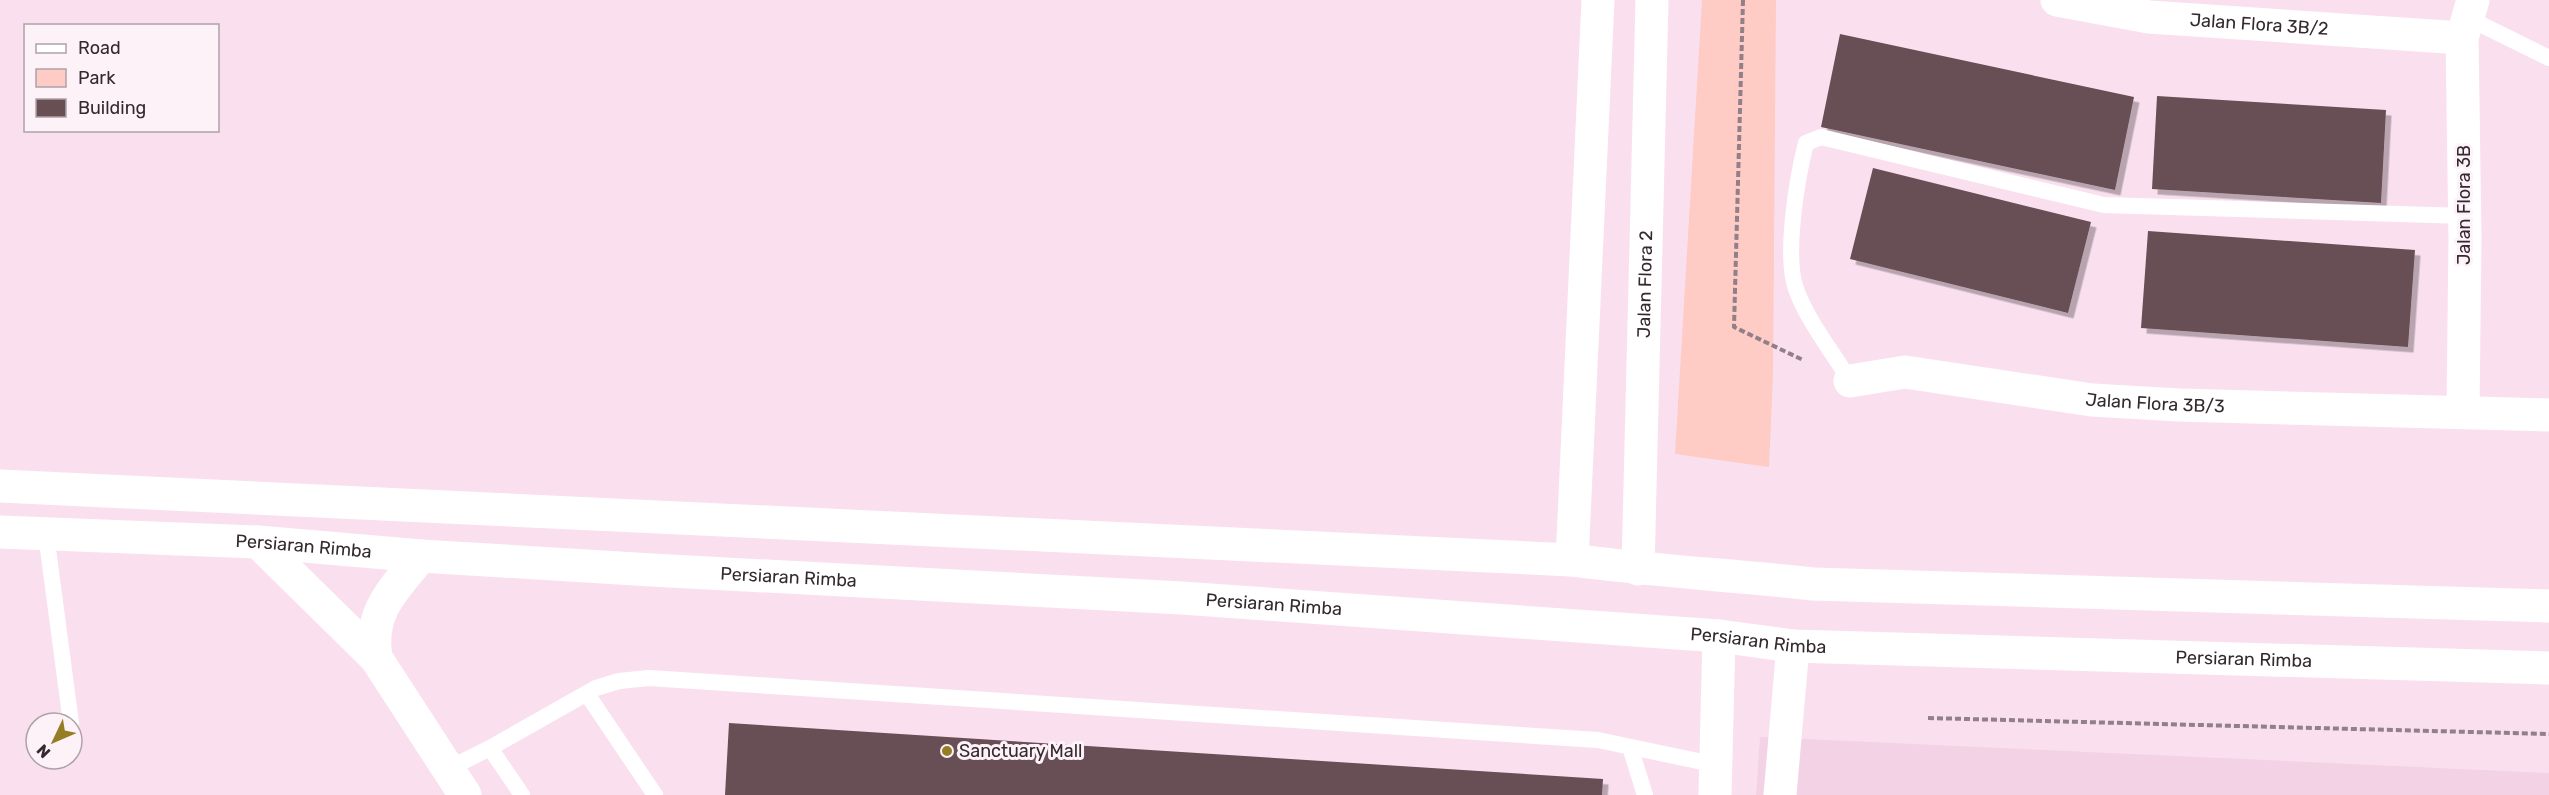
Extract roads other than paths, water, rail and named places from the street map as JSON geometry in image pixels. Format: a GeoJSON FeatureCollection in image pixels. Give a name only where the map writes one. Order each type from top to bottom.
{"type":"FeatureCollection","features":[{"type":"Feature","properties":{"kind":"street"},"geometry":{"type":"LineString","coordinates":[[1572,560],[1599,0]]}},
{"type":"Feature","properties":{"kind":"street","name":"Jalan Flora 2"},"geometry":{"type":"LineString","coordinates":[[1638,569],[1652,0]]}},
{"type":"Feature","properties":{"kind":"street","name":"Jalan Flora 3B/2"},"geometry":{"type":"LineString","coordinates":[[2057,0],[2149,16],[2468,19]]}},
{"type":"Feature","properties":{"kind":"street","name":"Jalan Flora 3B"},"geometry":{"type":"LineString","coordinates":[[2463,411],[2468,19]]}},
{"type":"Feature","properties":{"kind":"street","name":"Jalan Flora 3B/3"},"geometry":{"type":"LineString","coordinates":[[1850,381],[1905,372],[2092,400],[2179,405],[2549,415]]}},
{"type":"Feature","properties":{"kind":"street"},"geometry":{"type":"LineString","coordinates":[[0,486],[1572,560],[1638,569],[1730,575],[1813,584],[2549,606]]}},
{"type":"Feature","properties":{"kind":"street","name":"Persiaran Rimba"},"geometry":{"type":"LineString","coordinates":[[0,532],[258,542],[421,556],[1182,598],[1719,636],[1793,646],[2549,668]]}},
{"type":"Feature","properties":{"kind":"street"},"geometry":{"type":"LineString","coordinates":[[258,542],[376,658],[456,782]]}},
{"type":"Feature","properties":{"kind":"street"},"geometry":{"type":"LineString","coordinates":[[376,658],[372,638],[376,621],[386,602],[421,556]]}},
{"type":"Feature","properties":{"kind":"street"},"geometry":{"type":"LineString","coordinates":[[1716,780],[1719,636]]}},
{"type":"Feature","properties":{"kind":"street"},"geometry":{"type":"LineString","coordinates":[[1780,795],[1793,646]]}},
{"type":"Feature","properties":{"kind":"lane"},"geometry":{"type":"LineString","coordinates":[[2468,19],[2549,58]]}},
{"type":"Feature","properties":{"kind":"lane"},"geometry":{"type":"LineString","coordinates":[[1850,381],[1807,313],[1796,288],[1791,258],[1800,167],[1806,143],[1821,137],[2104,205],[2465,216]]}},
{"type":"Feature","properties":{"kind":"lane"},"geometry":{"type":"LineString","coordinates":[[46,534],[69,711]]}},
{"type":"Feature","properties":{"kind":"lane"},"geometry":{"type":"LineString","coordinates":[[456,782],[490,748],[587,694],[619,681],[649,678],[1598,740],[1630,747],[1716,780]]}},
{"type":"Feature","properties":{"kind":"lane"},"geometry":{"type":"LineString","coordinates":[[587,694],[655,795]]}},
{"type":"Feature","properties":{"kind":"lane"},"geometry":{"type":"LineString","coordinates":[[1630,747],[1645,795]]}},
{"type":"Feature","properties":{"kind":"lane"},"geometry":{"type":"LineString","coordinates":[[490,748],[522,795]]}},
{"type":"Feature","properties":{"kind":"place","name":"Sanctuary Mall"},"geometry":{"type":"Point","coordinates":[947,751]}}]}
